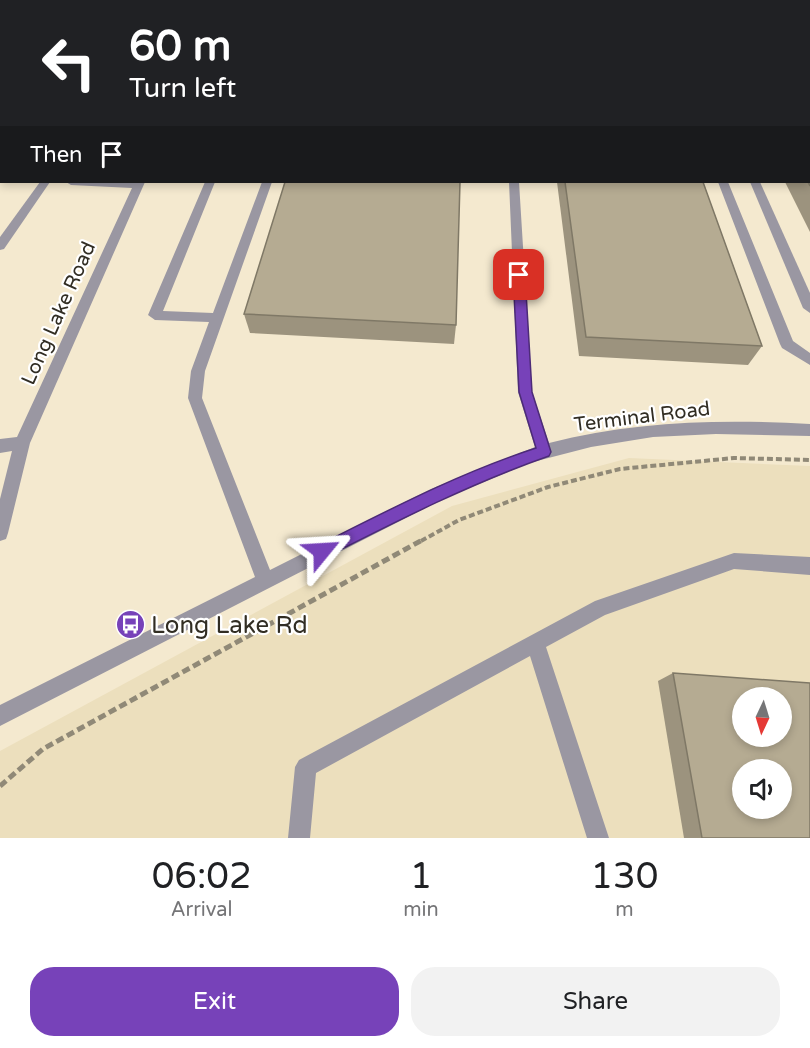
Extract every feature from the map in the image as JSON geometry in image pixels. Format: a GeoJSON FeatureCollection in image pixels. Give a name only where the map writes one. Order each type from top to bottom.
{"type":"FeatureCollection","features":[{"type":"Feature","properties":{"kind":"street"},"geometry":{"type":"LineString","coordinates":[[0,246],[44,183]]}},
{"type":"Feature","properties":{"kind":"street","name":"Long Lake Road"},"geometry":{"type":"LineString","coordinates":[[0,533],[22,443],[138,183]]}},
{"type":"Feature","properties":{"kind":"street"},"geometry":{"type":"LineString","coordinates":[[210,183],[155,315],[217,318]]}},
{"type":"Feature","properties":{"kind":"street"},"geometry":{"type":"LineString","coordinates":[[265,580],[195,398],[198,370],[267,183]]}},
{"type":"Feature","properties":{"kind":"street"},"geometry":{"type":"LineString","coordinates":[[514,183],[525,392],[544,452]]}},
{"type":"Feature","properties":{"kind":"street"},"geometry":{"type":"LineString","coordinates":[[723,183],[787,344],[810,360]]}},
{"type":"Feature","properties":{"kind":"street"},"geometry":{"type":"LineString","coordinates":[[755,183],[810,308]]}},
{"type":"Feature","properties":{"kind":"street","name":"Terminal Road"},"geometry":{"type":"LineString","coordinates":[[0,716],[437,494],[504,465],[544,452],[624,435],[682,428],[758,427],[810,430]]}},
{"type":"Feature","properties":{"kind":"street"},"geometry":{"type":"LineString","coordinates":[[0,446],[22,443]]}},
{"type":"Feature","properties":{"kind":"street"},"geometry":{"type":"LineString","coordinates":[[298,838],[306,767],[601,607],[734,561],[810,566]]}},
{"type":"Feature","properties":{"kind":"street"},"geometry":{"type":"LineString","coordinates":[[535,644],[598,838]]}},
{"type":"Feature","properties":{"kind":"path"},"geometry":{"type":"LineString","coordinates":[[0,786],[43,749],[459,520],[548,487],[620,469],[734,458],[810,460]]}},
{"type":"Feature","properties":{"kind":"shaded area"},"geometry":{"type":"Polygon","coordinates":[[[629,458],[810,466],[810,838],[0,838],[0,751],[452,506],[629,458]]]}},
{"type":"Feature","properties":{"kind":"building"},"geometry":{"type":"Polygon","coordinates":[[[285,183],[460,183],[456,325],[244,314],[285,183]]]}},
{"type":"Feature","properties":{"kind":"building"},"geometry":{"type":"Polygon","coordinates":[[[565,183],[703,183],[762,346],[586,337],[565,183]]]}},
{"type":"Feature","properties":{"kind":"building"},"geometry":{"type":"Polygon","coordinates":[[[673,673],[810,683],[810,838],[702,838],[673,673]]]}},
{"type":"Feature","properties":{"kind":"place","name":"Long Lake Rd"},"geometry":{"type":"Point","coordinates":[130,625]}},
{"type":"Feature","properties":{"kind":"route"},"geometry":{"type":"LineString","coordinates":[[322,551],[437,494],[504,465],[544,452],[525,392],[519,275]]}}]}
